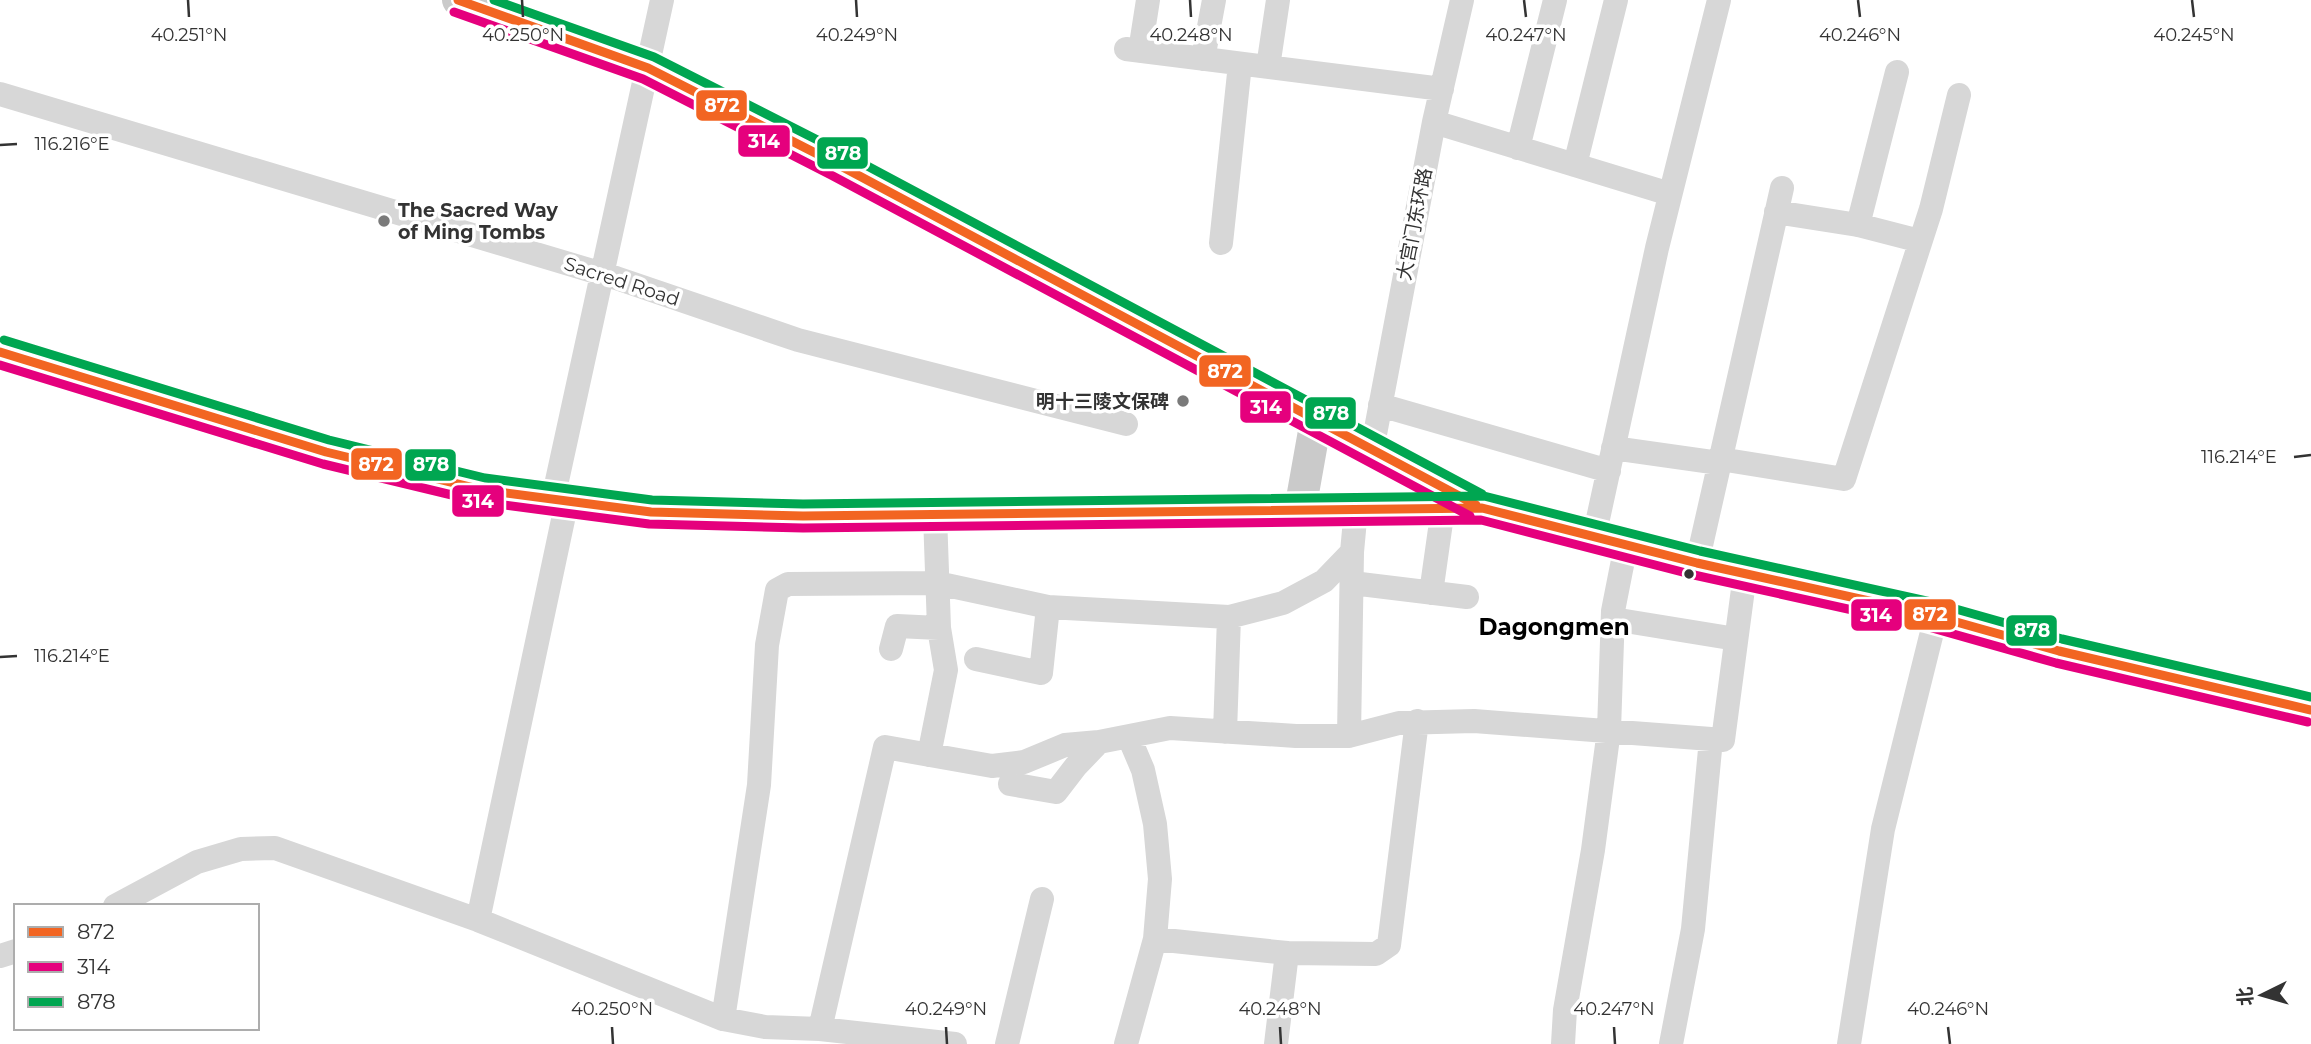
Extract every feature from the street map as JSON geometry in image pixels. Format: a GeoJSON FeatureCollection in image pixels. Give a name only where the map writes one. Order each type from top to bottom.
{"type":"FeatureCollection","features":[{"type":"Feature","properties":{"kind":"main road"},"geometry":{"type":"LineString","coordinates":[[458,0],[648,68],[837,164],[1482,508],[1697,563],[1936,616],[2059,651],[2311,710]]}},
{"type":"Feature","properties":{"kind":"main road"},"geometry":{"type":"LineString","coordinates":[[0,352],[326,452],[483,490],[651,512],[803,516],[1482,508]]}},
{"type":"Feature","properties":{"kind":"main road"},"geometry":{"type":"LineString","coordinates":[[1300,510],[1301,465],[1316,420]]}},
{"type":"Feature","properties":{"kind":"street"},"geometry":{"type":"LineString","coordinates":[[478,920],[602,273],[662,0]]}},
{"type":"Feature","properties":{"kind":"street"},"geometry":{"type":"LineString","coordinates":[[1148,0],[1133,50],[1442,89]]}},
{"type":"Feature","properties":{"kind":"street"},"geometry":{"type":"LineString","coordinates":[[1203,59],[1214,0]]}},
{"type":"Feature","properties":{"kind":"street"},"geometry":{"type":"LineString","coordinates":[[1268,67],[1278,0]]}},
{"type":"Feature","properties":{"kind":"street","name":"大宫门东环路"},"geometry":{"type":"LineString","coordinates":[[1372,450],[1434,122],[1462,0]]}},
{"type":"Feature","properties":{"kind":"street"},"geometry":{"type":"LineString","coordinates":[[1518,148],[1555,0]]}},
{"type":"Feature","properties":{"kind":"street"},"geometry":{"type":"LineString","coordinates":[[1575,165],[1616,0]]}},
{"type":"Feature","properties":{"kind":"street"},"geometry":{"type":"LineString","coordinates":[[1594,537],[1670,194],[1719,0]]}},
{"type":"Feature","properties":{"kind":"street"},"geometry":{"type":"LineString","coordinates":[[1221,243],[1240,64]]}},
{"type":"Feature","properties":{"kind":"street"},"geometry":{"type":"LineString","coordinates":[[1858,225],[1897,72]]}},
{"type":"Feature","properties":{"kind":"street","name":"Sacred Road"},"geometry":{"type":"LineString","coordinates":[[0,94],[602,273],[798,340],[1126,424]]}},
{"type":"Feature","properties":{"kind":"street"},"geometry":{"type":"LineString","coordinates":[[1380,405],[1611,460],[1719,461],[1844,479],[1920,241],[1959,95]]}},
{"type":"Feature","properties":{"kind":"street"},"geometry":{"type":"LineString","coordinates":[[1434,122],[1670,194]]}},
{"type":"Feature","properties":{"kind":"street"},"geometry":{"type":"LineString","coordinates":[[1697,563],[1779,200],[1920,241]]}},
{"type":"Feature","properties":{"kind":"street"},"geometry":{"type":"LineString","coordinates":[[1431,593],[1443,508]]}},
{"type":"Feature","properties":{"kind":"street"},"geometry":{"type":"LineString","coordinates":[[1349,736],[1352,552],[1356,509]]}},
{"type":"Feature","properties":{"kind":"street"},"geometry":{"type":"LineString","coordinates":[[929,755],[946,670],[939,628],[935,514]]}},
{"type":"Feature","properties":{"kind":"street"},"geometry":{"type":"LineString","coordinates":[[1563,1044],[1565,1010],[1593,850],[1609,730],[1613,619],[1626,545]]}},
{"type":"Feature","properties":{"kind":"street"},"geometry":{"type":"LineString","coordinates":[[723,1019],[760,785],[767,645],[777,590],[788,584],[937,583],[1048,607],[1228,617],[1283,603],[1324,581],[1352,552]]}},
{"type":"Feature","properties":{"kind":"street"},"geometry":{"type":"LineString","coordinates":[[820,1029],[885,747],[992,766],[1024,762],[1065,745],[1100,742],[1170,728],[1296,736],[1349,736],[1417,721],[1474,721],[1723,740],[1745,574]]}},
{"type":"Feature","properties":{"kind":"street"},"geometry":{"type":"LineString","coordinates":[[1352,583],[1467,597]]}},
{"type":"Feature","properties":{"kind":"street"},"geometry":{"type":"LineString","coordinates":[[976,659],[1041,673],[1048,607]]}},
{"type":"Feature","properties":{"kind":"street"},"geometry":{"type":"LineString","coordinates":[[1849,1044],[1883,830],[1936,616]]}},
{"type":"Feature","properties":{"kind":"street"},"geometry":{"type":"LineString","coordinates":[[1225,732],[1228,617]]}},
{"type":"Feature","properties":{"kind":"street"},"geometry":{"type":"LineString","coordinates":[[1613,619],[1736,639]]}},
{"type":"Feature","properties":{"kind":"street"},"geometry":{"type":"LineString","coordinates":[[891,649],[897,626],[939,628]]}},
{"type":"Feature","properties":{"kind":"street"},"geometry":{"type":"LineString","coordinates":[[1155,939],[1287,953],[1376,954],[1389,945],[1417,721]]}},
{"type":"Feature","properties":{"kind":"street"},"geometry":{"type":"LineString","coordinates":[[1126,1044],[1155,939],[1160,879],[1155,824],[1143,770],[1129,737]]}},
{"type":"Feature","properties":{"kind":"street"},"geometry":{"type":"LineString","coordinates":[[1671,1044],[1693,929],[1711,739]]}},
{"type":"Feature","properties":{"kind":"street"},"geometry":{"type":"LineString","coordinates":[[1010,783],[1056,792],[1076,766],[1100,742]]}},
{"type":"Feature","properties":{"kind":"street"},"geometry":{"type":"LineString","coordinates":[[119,904],[197,862],[242,849],[275,848],[478,920],[723,1019],[765,1027],[820,1029],[954,1044]]}},
{"type":"Feature","properties":{"kind":"street"},"geometry":{"type":"LineString","coordinates":[[1007,1044],[1042,899]]}},
{"type":"Feature","properties":{"kind":"street"},"geometry":{"type":"LineString","coordinates":[[1276,1044],[1287,953]]}},
{"type":"Feature","properties":{"kind":"transit line","name":"872"},"geometry":{"type":"LineString","coordinates":[[458,0],[648,68],[837,164],[1476,505]]}},
{"type":"Feature","properties":{"kind":"transit line","name":"878"},"geometry":{"type":"LineString","coordinates":[[494,0],[654,57],[843,153],[1482,494]]}},
{"type":"Feature","properties":{"kind":"transit line","name":"314"},"geometry":{"type":"LineString","coordinates":[[454,12],[643,79],[831,175],[1470,516]]}},
{"type":"Feature","properties":{"kind":"transit line","name":"878"},"geometry":{"type":"LineString","coordinates":[[4,340],[329,440],[485,478],[652,500],[803,504],[1484,496],[1700,551],[1931,602],[2062,639],[2311,697]]}},
{"type":"Feature","properties":{"kind":"transit line","name":"872"},"geometry":{"type":"LineString","coordinates":[[0,352],[326,452],[483,490],[651,512],[803,516],[1482,508],[1697,563],[1928,614],[2059,651],[2311,710]]}},
{"type":"Feature","properties":{"kind":"transit line","name":"314"},"geometry":{"type":"LineString","coordinates":[[0,365],[323,464],[481,502],[649,524],[803,528],[1481,520],[1694,575],[1925,626],[2056,663],[2308,722]]}},
{"type":"Feature","properties":{"kind":"place","name":"The Sacred Way of Ming Tombs"},"geometry":{"type":"Point","coordinates":[384,221]}},
{"type":"Feature","properties":{"kind":"place","name":"明十三陵文保碑"},"geometry":{"type":"Point","coordinates":[1183,401]}},
{"type":"Feature","properties":{"kind":"district","name":"Dagongmen"},"geometry":{"type":"Point","coordinates":[1554,627]}}]}
